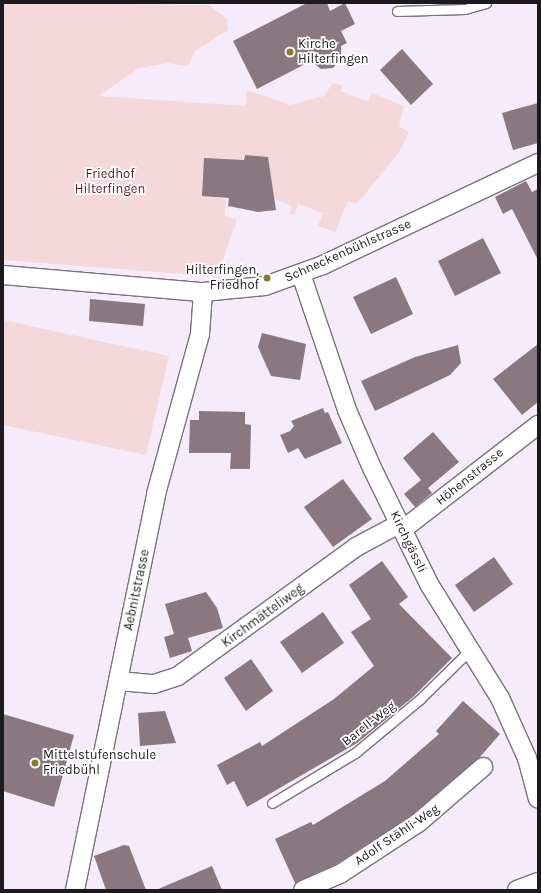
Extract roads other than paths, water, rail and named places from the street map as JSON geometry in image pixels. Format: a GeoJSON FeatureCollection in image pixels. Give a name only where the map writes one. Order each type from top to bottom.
{"type":"FeatureCollection","features":[{"type":"Feature","properties":{"kind":"street","name":"Schneckenbühlstrasse"},"geometry":{"type":"LineString","coordinates":[[3,275],[203,292],[265,286],[301,274],[538,163]]}},
{"type":"Feature","properties":{"kind":"street","name":"Kirchgässli"},"geometry":{"type":"LineString","coordinates":[[301,274],[347,410],[429,584],[470,650],[488,675],[516,730],[538,799]]}},
{"type":"Feature","properties":{"kind":"street","name":"Aebnitstrasse"},"geometry":{"type":"LineString","coordinates":[[75,890],[156,494],[200,334],[203,292]]}},
{"type":"Feature","properties":{"kind":"street","name":"Höhenstrasse"},"geometry":{"type":"LineString","coordinates":[[401,527],[538,424]]}},
{"type":"Feature","properties":{"kind":"street","name":"Kirchmätteliweg"},"geometry":{"type":"LineString","coordinates":[[118,680],[154,684],[178,676],[356,547],[401,527]]}},
{"type":"Feature","properties":{"kind":"street","name":"Adolf Stähli-Weg"},"geometry":{"type":"LineString","coordinates":[[303,890],[340,874],[418,823],[483,767]]}},
{"type":"Feature","properties":{"kind":"street"},"geometry":{"type":"LineString","coordinates":[[517,890],[538,882]]}},
{"type":"Feature","properties":{"kind":"lane"},"geometry":{"type":"LineString","coordinates":[[397,10],[465,9],[486,3]]}},
{"type":"Feature","properties":{"kind":"lane","name":"Barell-Weg"},"geometry":{"type":"LineString","coordinates":[[272,802],[355,753],[420,699],[470,650]]}},
{"type":"Feature","properties":{"kind":"place","name":"Kirche Hilterfingen"},"geometry":{"type":"Point","coordinates":[290,52]}},
{"type":"Feature","properties":{"kind":"place","name":"Hilterfingen, Friedhof"},"geometry":{"type":"Point","coordinates":[267,278]}},
{"type":"Feature","properties":{"kind":"place","name":"Mittelstufenschule Friedbühl"},"geometry":{"type":"Point","coordinates":[35,763]}},
{"type":"Feature","properties":{"kind":"park label","name":"Friedhof Hilterfingen"},"geometry":{"type":"Point","coordinates":[110,182]}}]}
